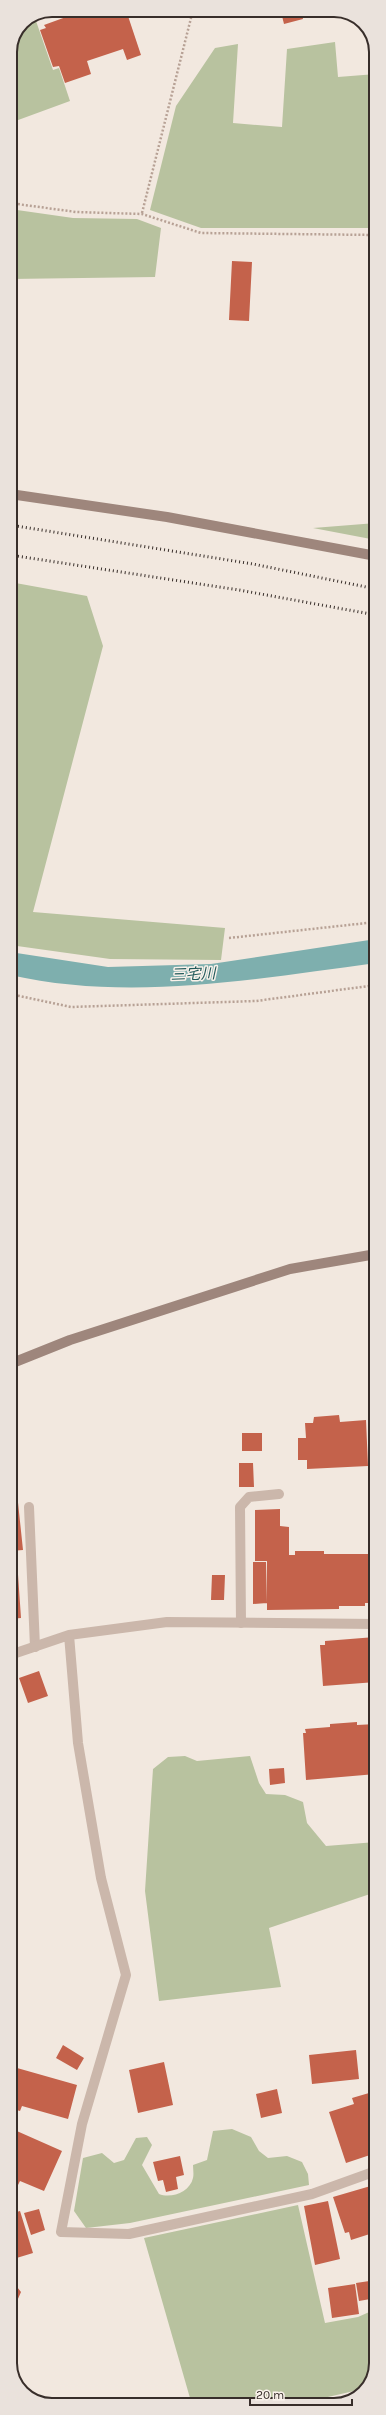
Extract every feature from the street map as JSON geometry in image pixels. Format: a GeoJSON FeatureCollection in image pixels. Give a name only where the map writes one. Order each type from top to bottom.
{"type":"FeatureCollection","features":[{"type":"Feature","properties":{"kind":"street"},"geometry":{"type":"LineString","coordinates":[[17,495],[167,518],[369,555]]}},
{"type":"Feature","properties":{"kind":"street"},"geometry":{"type":"LineString","coordinates":[[17,1361],[70,1340],[290,1269],[369,1255]]}},
{"type":"Feature","properties":{"kind":"street"},"geometry":{"type":"LineString","coordinates":[[241,1623],[240,1507],[249,1497],[279,1494]]}},
{"type":"Feature","properties":{"kind":"street"},"geometry":{"type":"LineString","coordinates":[[29,1507],[35,1647]]}},
{"type":"Feature","properties":{"kind":"street"},"geometry":{"type":"LineString","coordinates":[[17,1653],[69,1635],[167,1622],[369,1624]]}},
{"type":"Feature","properties":{"kind":"street"},"geometry":{"type":"LineString","coordinates":[[69,1635],[78,1743],[101,1878],[126,1975],[82,2124],[61,2232],[129,2234],[312,2194],[369,2174]]}},
{"type":"Feature","properties":{"kind":"path"},"geometry":{"type":"LineString","coordinates":[[142,214],[191,17]]}},
{"type":"Feature","properties":{"kind":"path"},"geometry":{"type":"LineString","coordinates":[[17,204],[76,212],[142,214],[201,233],[369,235]]}},
{"type":"Feature","properties":{"kind":"path"},"geometry":{"type":"LineString","coordinates":[[229,938],[369,923]]}},
{"type":"Feature","properties":{"kind":"path"},"geometry":{"type":"LineString","coordinates":[[17,995],[71,1007],[256,1001],[369,986]]}},
{"type":"Feature","properties":{"kind":"green space"},"geometry":{"type":"Polygon","coordinates":[[[36,21],[53,70],[59,68],[70,101],[17,120],[18,45],[27,27],[36,21]]]}},
{"type":"Feature","properties":{"kind":"green space"},"geometry":{"type":"Polygon","coordinates":[[[335,42],[338,77],[369,75],[369,228],[201,228],[150,210],[176,106],[215,48],[238,44],[233,123],[282,127],[287,49],[335,42]]]}},
{"type":"Feature","properties":{"kind":"green space"},"geometry":{"type":"Polygon","coordinates":[[[17,210],[73,218],[137,219],[161,228],[155,277],[17,279],[17,210]]]}},
{"type":"Feature","properties":{"kind":"green space"},"geometry":{"type":"Polygon","coordinates":[[[369,524],[369,539],[313,528],[369,524]]]}},
{"type":"Feature","properties":{"kind":"green space"},"geometry":{"type":"Polygon","coordinates":[[[17,583],[87,596],[103,646],[33,912],[225,928],[221,960],[110,959],[17,946],[17,583]]]}},
{"type":"Feature","properties":{"kind":"green space"},"geometry":{"type":"Polygon","coordinates":[[[185,1756],[197,1761],[250,1756],[259,1783],[266,1794],[285,1795],[303,1802],[307,1823],[326,1846],[369,1843],[369,1894],[269,1928],[281,1987],[159,2001],[145,1891],[153,1769],[168,1757],[185,1756]]]}},
{"type":"Feature","properties":{"kind":"green space"},"geometry":{"type":"Polygon","coordinates":[[[232,2129],[251,2137],[259,2151],[268,2158],[287,2156],[302,2162],[308,2174],[309,2185],[130,2223],[86,2228],[74,2211],[83,2158],[102,2153],[114,2163],[124,2160],[136,2138],[147,2137],[152,2145],[142,2165],[159,2194],[169,2196],[184,2191],[191,2183],[193,2176],[193,2165],[207,2160],[213,2131],[232,2129]]]}},
{"type":"Feature","properties":{"kind":"green space"},"geometry":{"type":"Polygon","coordinates":[[[298,2205],[325,2323],[358,2317],[369,2312],[369,2363],[364,2380],[354,2391],[324,2398],[190,2398],[144,2238],[298,2205]]]}},
{"type":"Feature","properties":{"kind":"water","name":"三宅川"},"geometry":{"type":"Polygon","coordinates":[[[369,940],[369,964],[239,981],[147,987],[101,987],[55,983],[17,976],[17,953],[108,967],[211,964],[369,940]]]}},
{"type":"Feature","properties":{"kind":"building"},"geometry":{"type":"Polygon","coordinates":[[[66,17],[128,17],[141,55],[127,60],[123,49],[87,61],[91,74],[65,83],[59,66],[53,67],[40,30],[46,28],[44,25],[66,17]]]}},
{"type":"Feature","properties":{"kind":"building"},"geometry":{"type":"Polygon","coordinates":[[[282,17],[303,17],[303,19],[284,24],[282,17]]]}},
{"type":"Feature","properties":{"kind":"building"},"geometry":{"type":"Polygon","coordinates":[[[232,261],[252,262],[249,321],[229,320],[232,261]]]}},
{"type":"Feature","properties":{"kind":"building"},"geometry":{"type":"Polygon","coordinates":[[[339,1415],[340,1422],[366,1420],[368,1466],[307,1469],[307,1460],[298,1460],[298,1438],[306,1438],[305,1423],[313,1423],[314,1417],[339,1415]]]}},
{"type":"Feature","properties":{"kind":"building"},"geometry":{"type":"Polygon","coordinates":[[[242,1433],[262,1433],[262,1451],[242,1451],[242,1433]]]}},
{"type":"Feature","properties":{"kind":"building"},"geometry":{"type":"Polygon","coordinates":[[[239,1463],[253,1463],[254,1487],[239,1487],[239,1463]]]}},
{"type":"Feature","properties":{"kind":"building"},"geometry":{"type":"Polygon","coordinates":[[[17,1493],[23,1550],[17,1550],[17,1493]]]}},
{"type":"Feature","properties":{"kind":"building"},"geometry":{"type":"Polygon","coordinates":[[[280,1509],[280,1526],[289,1527],[289,1555],[295,1555],[295,1551],[324,1551],[324,1554],[369,1554],[369,1603],[365,1603],[365,1606],[339,1606],[339,1609],[267,1610],[267,1561],[255,1561],[255,1510],[280,1509]]]}},
{"type":"Feature","properties":{"kind":"building"},"geometry":{"type":"Polygon","coordinates":[[[17,1560],[21,1618],[17,1618],[17,1560]]]}},
{"type":"Feature","properties":{"kind":"building"},"geometry":{"type":"Polygon","coordinates":[[[253,1562],[266,1562],[267,1603],[253,1604],[253,1562]]]}},
{"type":"Feature","properties":{"kind":"building"},"geometry":{"type":"Polygon","coordinates":[[[212,1575],[225,1575],[224,1600],[211,1600],[212,1575]]]}},
{"type":"Feature","properties":{"kind":"building"},"geometry":{"type":"Polygon","coordinates":[[[369,1637],[369,1683],[323,1686],[320,1645],[325,1645],[325,1641],[369,1637]]]}},
{"type":"Feature","properties":{"kind":"building"},"geometry":{"type":"Polygon","coordinates":[[[39,1671],[48,1696],[28,1703],[19,1678],[39,1671]]]}},
{"type":"Feature","properties":{"kind":"building"},"geometry":{"type":"Polygon","coordinates":[[[357,1722],[357,1725],[369,1724],[369,1775],[306,1780],[303,1733],[306,1733],[305,1729],[330,1727],[330,1724],[357,1722]]]}},
{"type":"Feature","properties":{"kind":"building"},"geometry":{"type":"Polygon","coordinates":[[[284,1768],[285,1783],[270,1785],[269,1769],[284,1768]]]}},
{"type":"Feature","properties":{"kind":"building"},"geometry":{"type":"Polygon","coordinates":[[[63,2045],[84,2058],[77,2070],[56,2058],[63,2045]]]}},
{"type":"Feature","properties":{"kind":"building"},"geometry":{"type":"Polygon","coordinates":[[[356,2050],[359,2079],[312,2084],[309,2055],[356,2050]]]}},
{"type":"Feature","properties":{"kind":"building"},"geometry":{"type":"Polygon","coordinates":[[[164,2062],[173,2105],[138,2113],[129,2070],[164,2062]]]}},
{"type":"Feature","properties":{"kind":"building"},"geometry":{"type":"Polygon","coordinates":[[[17,2068],[77,2085],[68,2119],[22,2106],[20,2111],[17,2110],[17,2068]]]}},
{"type":"Feature","properties":{"kind":"building"},"geometry":{"type":"Polygon","coordinates":[[[277,2089],[282,2113],[261,2118],[256,2094],[277,2089]]]}},
{"type":"Feature","properties":{"kind":"building"},"geometry":{"type":"Polygon","coordinates":[[[369,2093],[369,2155],[346,2163],[329,2112],[354,2104],[352,2098],[369,2093]]]}},
{"type":"Feature","properties":{"kind":"building"},"geometry":{"type":"Polygon","coordinates":[[[17,2131],[62,2151],[44,2191],[20,2181],[17,2187],[17,2131]]]}},
{"type":"Feature","properties":{"kind":"building"},"geometry":{"type":"Polygon","coordinates":[[[180,2156],[184,2175],[176,2177],[178,2189],[166,2192],[163,2180],[158,2181],[153,2162],[180,2156]]]}},
{"type":"Feature","properties":{"kind":"building"},"geometry":{"type":"Polygon","coordinates":[[[369,2186],[369,2234],[351,2240],[349,2232],[345,2233],[333,2197],[369,2186]]]}},
{"type":"Feature","properties":{"kind":"building"},"geometry":{"type":"Polygon","coordinates":[[[328,2201],[340,2259],[315,2265],[304,2206],[328,2201]]]}},
{"type":"Feature","properties":{"kind":"building"},"geometry":{"type":"Polygon","coordinates":[[[39,2209],[45,2230],[31,2235],[24,2213],[39,2209]]]}},
{"type":"Feature","properties":{"kind":"building"},"geometry":{"type":"Polygon","coordinates":[[[20,2211],[33,2253],[17,2258],[17,2212],[20,2211]]]}},
{"type":"Feature","properties":{"kind":"building"},"geometry":{"type":"Polygon","coordinates":[[[369,2281],[369,2299],[359,2301],[356,2283],[369,2281]]]}},
{"type":"Feature","properties":{"kind":"building"},"geometry":{"type":"Polygon","coordinates":[[[355,2284],[359,2314],[332,2318],[328,2288],[355,2284]]]}},
{"type":"Feature","properties":{"kind":"building"},"geometry":{"type":"Polygon","coordinates":[[[17,2287],[21,2292],[17,2301],[17,2287]]]}},
{"type":"Feature","properties":{"kind":"railway"},"geometry":{"type":"LineString","coordinates":[[17,526],[253,564],[369,588]]}},
{"type":"Feature","properties":{"kind":"railway"},"geometry":{"type":"LineString","coordinates":[[17,556],[239,590],[369,614]]}}]}
